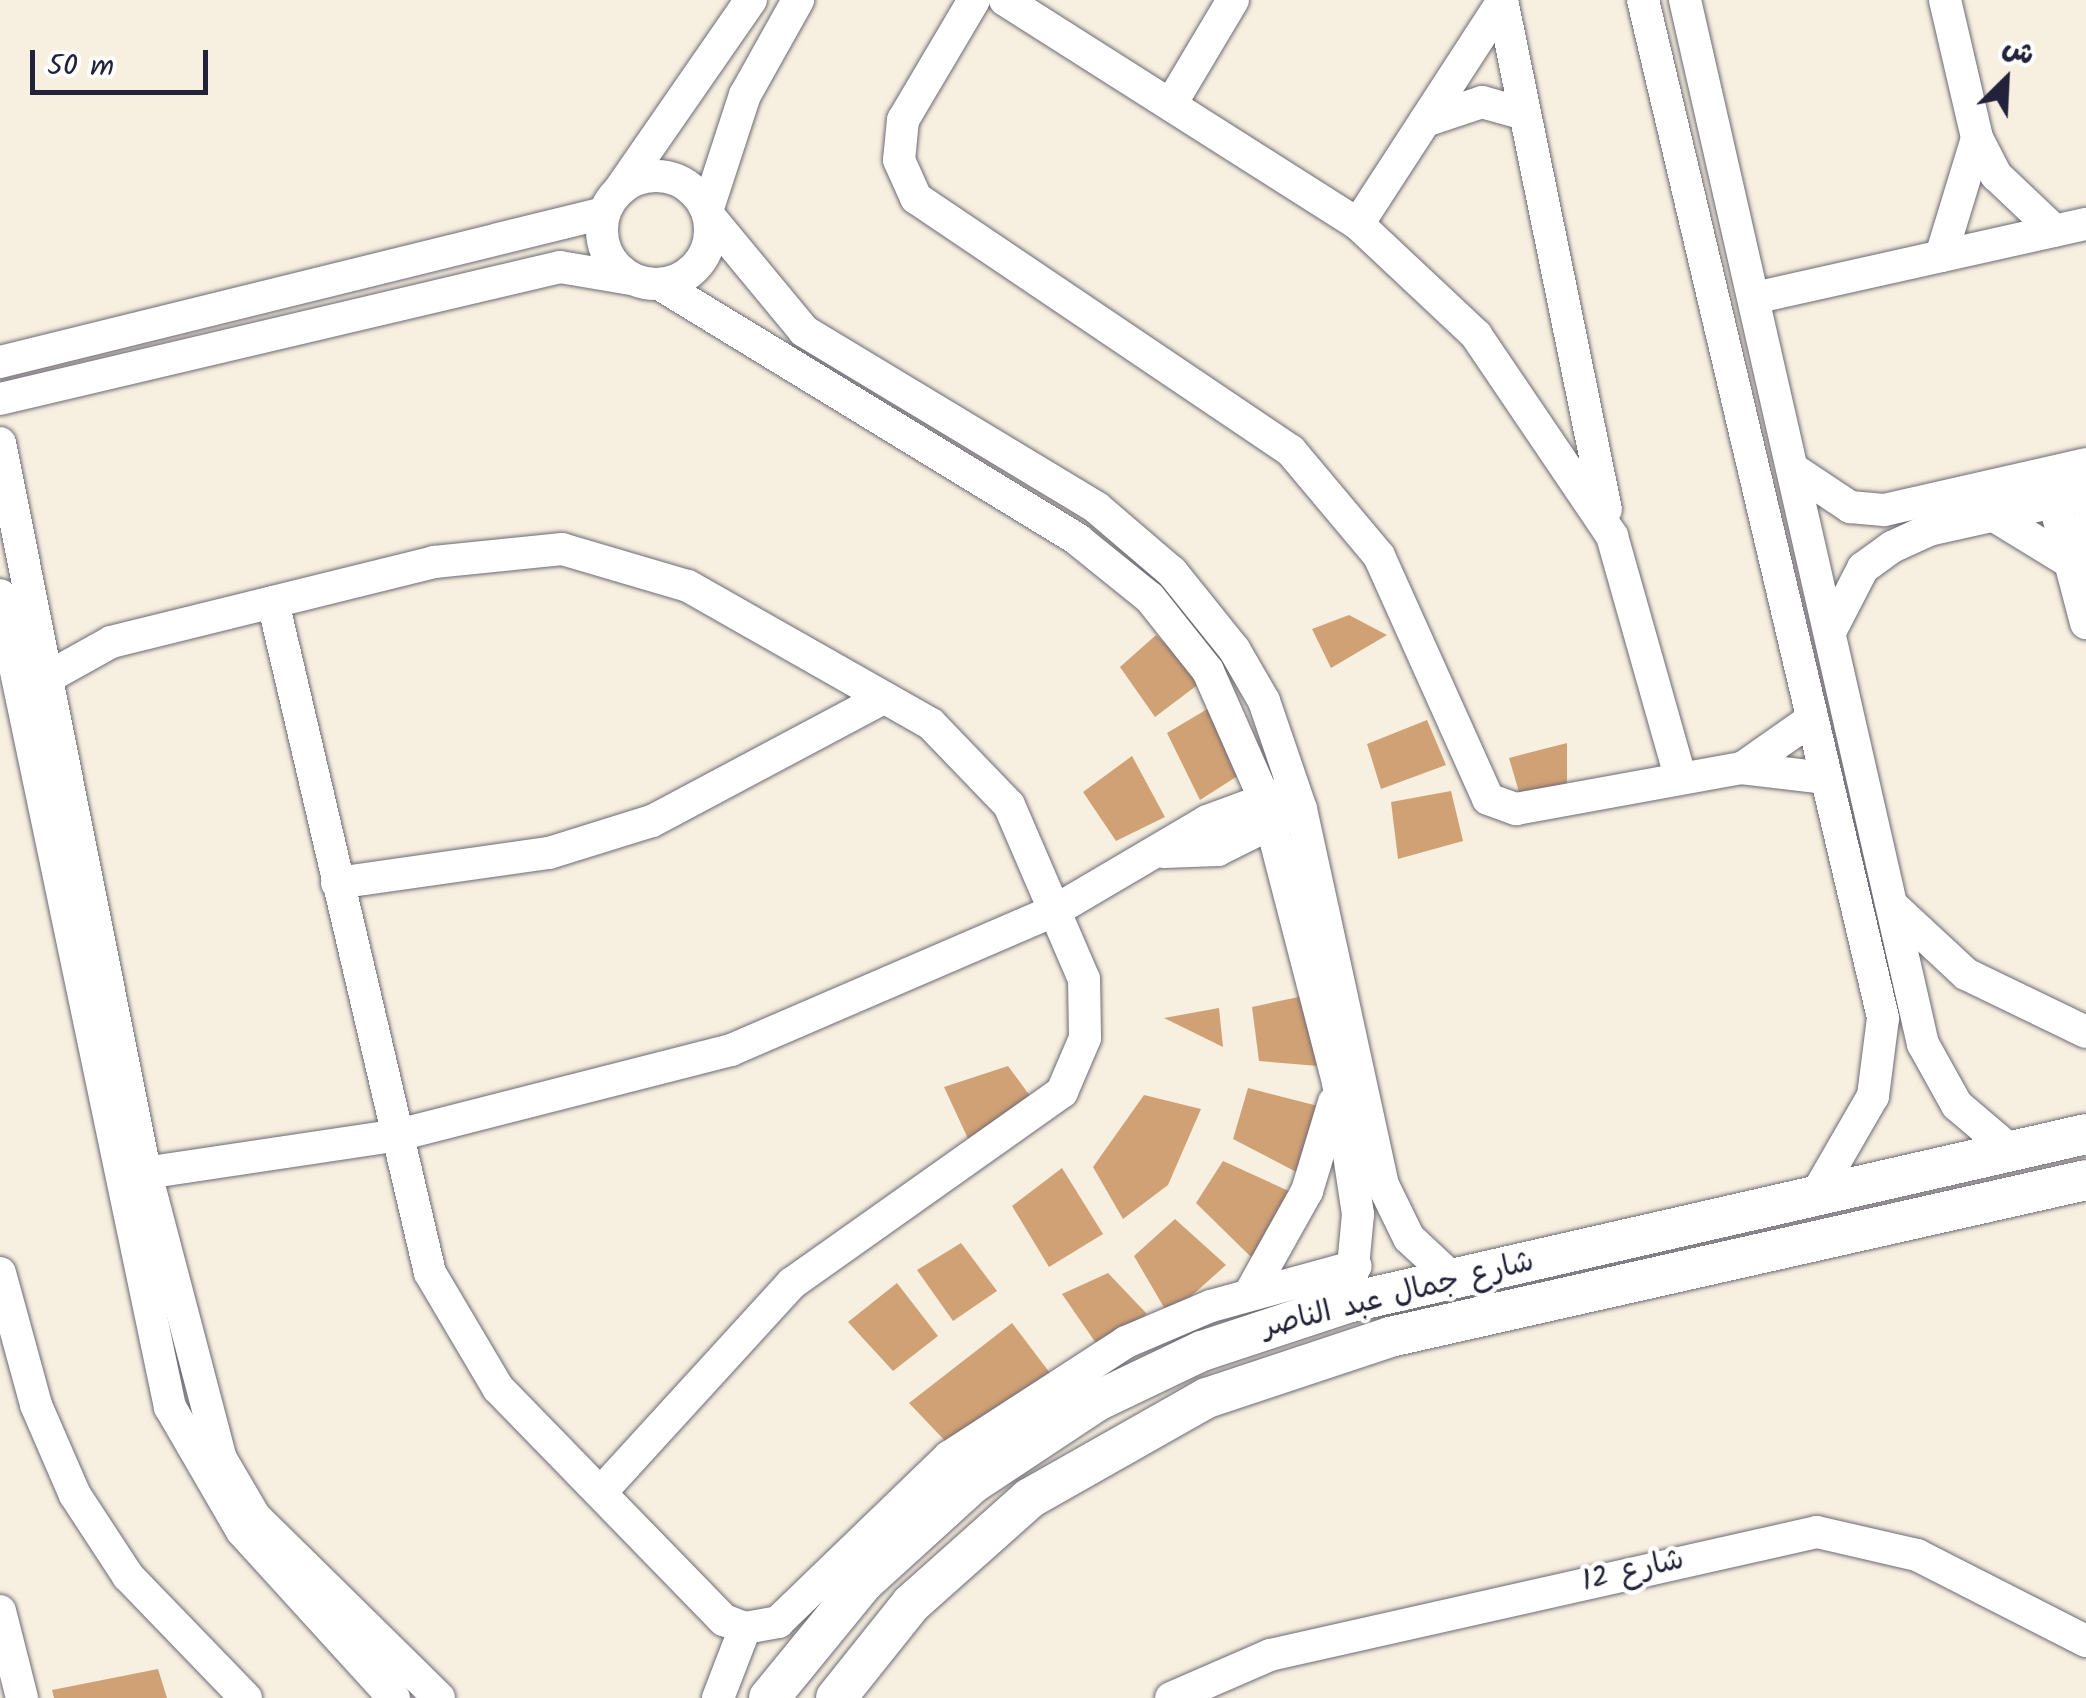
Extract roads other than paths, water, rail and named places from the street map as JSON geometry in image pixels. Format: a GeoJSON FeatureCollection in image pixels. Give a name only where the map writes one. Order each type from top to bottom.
{"type":"FeatureCollection","features":[{"type":"Feature","properties":{"kind":"main road","name":"شارع جمال عبد الناصر"},"geometry":{"type":"LineString","coordinates":[[769,1698],[863,1583],[1034,1440],[1202,1351],[1352,1284],[1452,1279],[2086,1134]]}},
{"type":"Feature","properties":{"kind":"main road","name":"شارع جمال عبد الناصر"},"geometry":{"type":"LineString","coordinates":[[836,1698],[912,1604],[1030,1498],[1206,1398],[1390,1337],[2086,1180]]}},
{"type":"Feature","properties":{"kind":"street"},"geometry":{"type":"LineString","coordinates":[[273,602],[414,1230],[450,1314],[498,1388],[715,1612],[745,1628],[787,1615],[996,1420],[1126,1342],[1250,1293],[1352,1284],[1364,1160],[1283,805],[1208,671],[1116,567],[646,282],[606,251],[611,202],[751,0]]}},
{"type":"Feature","properties":{"kind":"street"},"geometry":{"type":"LineString","coordinates":[[0,433],[1,399],[560,267],[646,282],[701,262],[708,214],[752,77],[798,0]]}},
{"type":"Feature","properties":{"kind":"street"},"geometry":{"type":"LineString","coordinates":[[974,0],[903,120],[899,160],[916,198],[1238,407],[1303,463],[1379,556],[1411,612],[1488,798],[1516,810],[1741,768],[1826,778]]}},
{"type":"Feature","properties":{"kind":"street"},"geometry":{"type":"LineString","coordinates":[[1006,0],[1358,224],[1476,335],[1612,536]]}},
{"type":"Feature","properties":{"kind":"street"},"geometry":{"type":"LineString","coordinates":[[1171,104],[1232,0]]}},
{"type":"Feature","properties":{"kind":"street"},"geometry":{"type":"LineString","coordinates":[[1643,0],[1882,1018],[1873,1096],[1814,1198]]}},
{"type":"Feature","properties":{"kind":"street"},"geometry":{"type":"LineString","coordinates":[[1686,0],[1895,908],[1915,1010],[1957,1105],[2010,1151]]}},
{"type":"Feature","properties":{"kind":"street"},"geometry":{"type":"LineString","coordinates":[[1945,0],[1977,138],[2022,206],[2071,227]]}},
{"type":"Feature","properties":{"kind":"street"},"geometry":{"type":"LineString","coordinates":[[1502,1],[1521,113],[1612,536],[1680,777]]}},
{"type":"Feature","properties":{"kind":"street"},"geometry":{"type":"LineString","coordinates":[[1358,224],[1502,1]]}},
{"type":"Feature","properties":{"kind":"street"},"geometry":{"type":"LineString","coordinates":[[1425,120],[1472,102],[1521,113]]}},
{"type":"Feature","properties":{"kind":"street"},"geometry":{"type":"LineString","coordinates":[[1941,256],[1977,138]]}},
{"type":"Feature","properties":{"kind":"street"},"geometry":{"type":"LineString","coordinates":[[0,362],[611,202],[668,178],[708,214],[804,331],[1096,508],[1172,572],[1264,701],[1338,1082],[1364,1160],[1394,1213],[1452,1279]]}},
{"type":"Feature","properties":{"kind":"street"},"geometry":{"type":"LineString","coordinates":[[1692,208],[1732,200]]}},
{"type":"Feature","properties":{"kind":"street"},"geometry":{"type":"LineString","coordinates":[[1754,298],[2071,227]]}},
{"type":"Feature","properties":{"kind":"street"},"geometry":{"type":"LineString","coordinates":[[0,443],[4,501],[50,676],[146,1196]]}},
{"type":"Feature","properties":{"kind":"street"},"geometry":{"type":"LineString","coordinates":[[1830,632],[1852,583],[1892,547],[2063,490],[2086,464]]}},
{"type":"Feature","properties":{"kind":"street"},"geometry":{"type":"LineString","coordinates":[[1793,469],[1850,507],[1884,510],[2063,490]]}},
{"type":"Feature","properties":{"kind":"street"},"geometry":{"type":"LineString","coordinates":[[2063,490],[2070,564],[2086,623]]}},
{"type":"Feature","properties":{"kind":"street"},"geometry":{"type":"LineString","coordinates":[[1994,515],[2070,564]]}},
{"type":"Feature","properties":{"kind":"street"},"geometry":{"type":"LineString","coordinates":[[2070,564],[2086,525]]}},
{"type":"Feature","properties":{"kind":"street"},"geometry":{"type":"LineString","coordinates":[[50,676],[110,642],[434,562],[562,549],[688,586],[882,699],[974,760],[1009,805],[1056,910],[1088,1008],[1062,1092],[792,1282],[710,1362],[602,1492]]}},
{"type":"Feature","properties":{"kind":"street"},"geometry":{"type":"LineString","coordinates":[[0,595],[146,1196],[221,1459],[255,1517],[396,1686],[439,1698]]}},
{"type":"Feature","properties":{"kind":"street"},"geometry":{"type":"LineString","coordinates":[[37,618],[110,642]]}},
{"type":"Feature","properties":{"kind":"street"},"geometry":{"type":"LineString","coordinates":[[337,883],[514,860],[652,821],[882,699]]}},
{"type":"Feature","properties":{"kind":"street"},"geometry":{"type":"LineString","coordinates":[[1741,768],[1812,720]]}},
{"type":"Feature","properties":{"kind":"street"},"geometry":{"type":"LineString","coordinates":[[146,1196],[216,1178],[234,1164],[394,1136],[731,1050],[1056,910],[1164,852],[1208,820],[1283,805]]}},
{"type":"Feature","properties":{"kind":"street"},"geometry":{"type":"LineString","coordinates":[[1895,908],[1966,974],[2086,1032]]}},
{"type":"Feature","properties":{"kind":"street"},"geometry":{"type":"LineString","coordinates":[[1882,1018],[1915,1010]]}},
{"type":"Feature","properties":{"kind":"street"},"geometry":{"type":"LineString","coordinates":[[1250,1293],[1307,1191],[1338,1082]]}},
{"type":"Feature","properties":{"kind":"street"},"geometry":{"type":"LineString","coordinates":[[0,1274],[36,1405],[75,1495],[128,1576],[246,1698]]}},
{"type":"Feature","properties":{"kind":"street","name":"شارع 12"},"geometry":{"type":"LineString","coordinates":[[1171,1698],[1270,1655],[1817,1532],[1917,1555],[2054,1630],[2086,1641]]}},
{"type":"Feature","properties":{"kind":"street"},"geometry":{"type":"LineString","coordinates":[[0,1611],[22,1698]]}},
{"type":"Feature","properties":{"kind":"street"},"geometry":{"type":"LineString","coordinates":[[718,1698],[745,1628]]}},
{"type":"Feature","properties":{"kind":"street"},"geometry":{"type":"LineString","coordinates":[[2054,1630],[2086,1662]]}}]}
